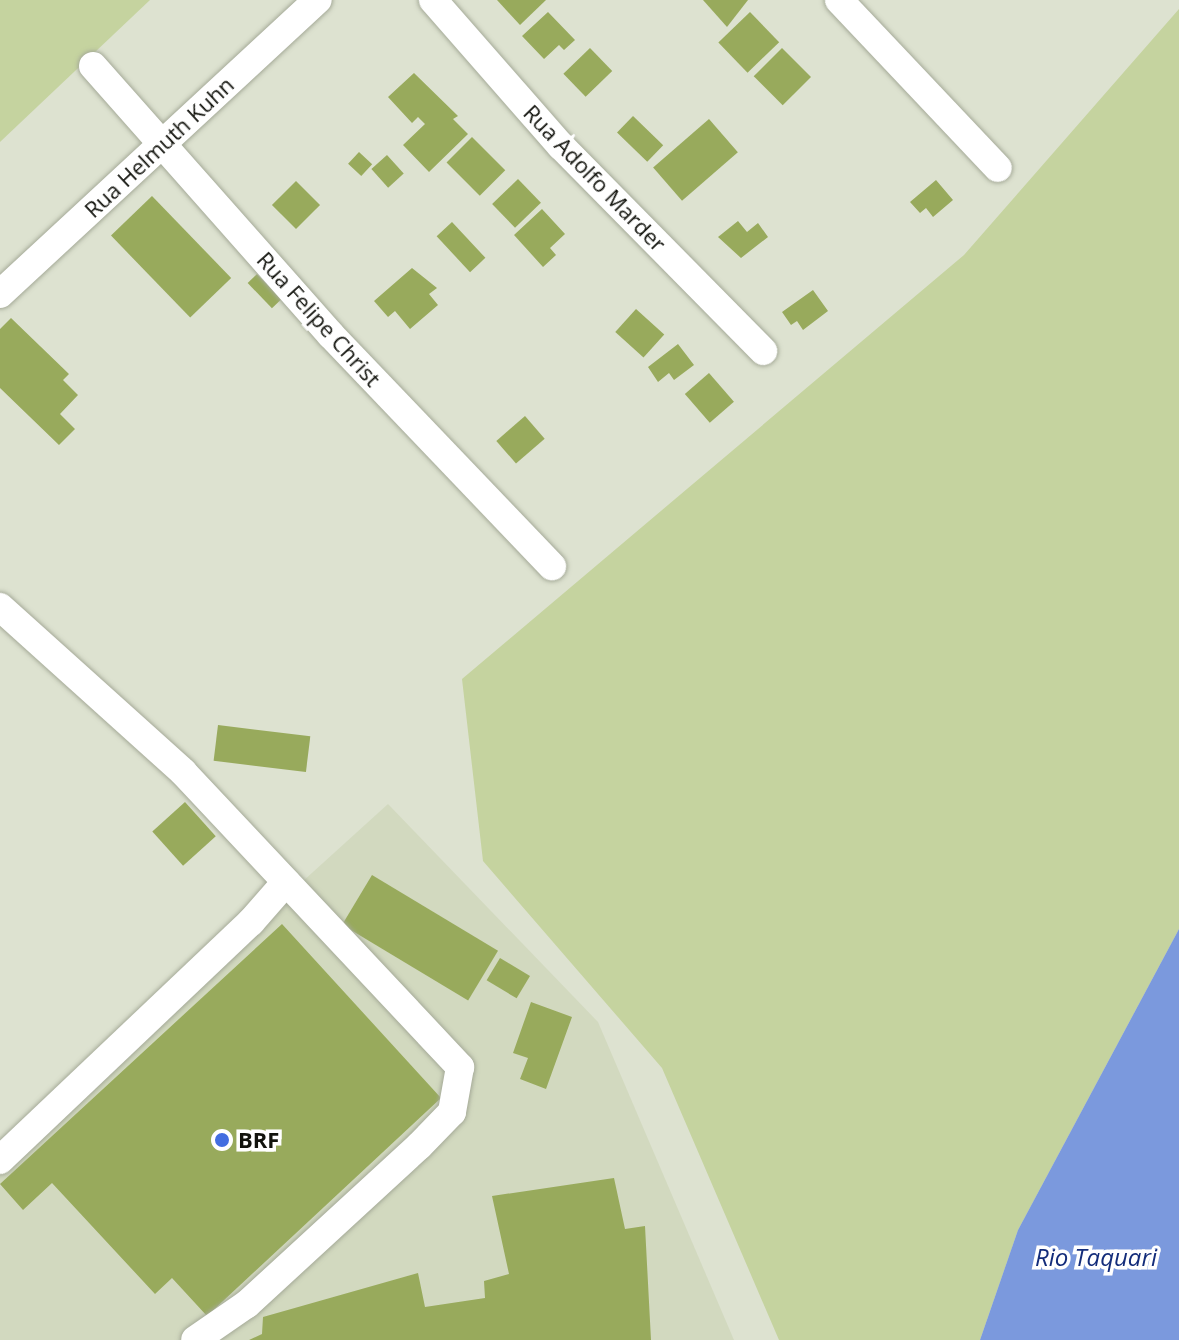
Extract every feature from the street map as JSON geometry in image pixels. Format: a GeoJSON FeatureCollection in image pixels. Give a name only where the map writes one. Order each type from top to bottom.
{"type":"FeatureCollection","features":[{"type":"Feature","properties":{"kind":"street","name":"Rua Helmuth Kuhn"},"geometry":{"type":"LineString","coordinates":[[0,294],[318,0]]}},
{"type":"Feature","properties":{"kind":"street","name":"Rua Adolfo Marder"},"geometry":{"type":"LineString","coordinates":[[433,0],[561,146],[763,351]]}},
{"type":"Feature","properties":{"kind":"street"},"geometry":{"type":"LineString","coordinates":[[839,0],[998,168]]}},
{"type":"Feature","properties":{"kind":"street","name":"Rua Felipe Christ"},"geometry":{"type":"LineString","coordinates":[[93,66],[331,335],[552,566]]}},
{"type":"Feature","properties":{"kind":"street"},"geometry":{"type":"LineString","coordinates":[[0,607],[183,772],[460,1067],[452,1112],[419,1146],[247,1304],[195,1340]]}},
{"type":"Feature","properties":{"kind":"street"},"geometry":{"type":"LineString","coordinates":[[0,1160],[251,922],[286,882]]}},
{"type":"Feature","properties":{"kind":"shaded area"},"geometry":{"type":"Polygon","coordinates":[[[388,804],[598,1022],[734,1340],[0,1340],[0,1156],[388,804]]]}},
{"type":"Feature","properties":{"kind":"green space"},"geometry":{"type":"Polygon","coordinates":[[[0,0],[150,0],[0,142],[0,0]]]}},
{"type":"Feature","properties":{"kind":"green space"},"geometry":{"type":"Polygon","coordinates":[[[1179,9],[1179,929],[1018,1230],[980,1340],[779,1340],[662,1068],[483,861],[462,679],[964,255],[1179,9]]]}},
{"type":"Feature","properties":{"kind":"water","name":"Rio Taquari"},"geometry":{"type":"Polygon","coordinates":[[[1179,929],[1179,1340],[980,1340],[1018,1230],[1179,929]]]}},
{"type":"Feature","properties":{"kind":"building"},"geometry":{"type":"Polygon","coordinates":[[[497,0],[546,0],[520,25],[497,0]]]}},
{"type":"Feature","properties":{"kind":"building"},"geometry":{"type":"Polygon","coordinates":[[[703,0],[748,0],[727,27],[703,0]]]}},
{"type":"Feature","properties":{"kind":"building"},"geometry":{"type":"Polygon","coordinates":[[[548,12],[575,40],[564,50],[559,45],[544,59],[522,36],[548,12]]]}},
{"type":"Feature","properties":{"kind":"building"},"geometry":{"type":"Polygon","coordinates":[[[750,12],[779,42],[748,73],[718,43],[750,12]]]}},
{"type":"Feature","properties":{"kind":"building"},"geometry":{"type":"Polygon","coordinates":[[[590,48],[612,71],[586,97],[563,74],[590,48]]]}},
{"type":"Feature","properties":{"kind":"building"},"geometry":{"type":"Polygon","coordinates":[[[782,48],[811,77],[783,105],[754,76],[782,48]]]}},
{"type":"Feature","properties":{"kind":"building"},"geometry":{"type":"Polygon","coordinates":[[[414,73],[458,116],[453,119],[468,134],[429,172],[403,145],[425,124],[418,117],[412,123],[388,97],[414,73]]]}},
{"type":"Feature","properties":{"kind":"building"},"geometry":{"type":"Polygon","coordinates":[[[633,116],[663,145],[647,162],[617,133],[633,116]]]}},
{"type":"Feature","properties":{"kind":"building"},"geometry":{"type":"Polygon","coordinates":[[[709,119],[738,152],[682,201],[653,168],[709,119]]]}},
{"type":"Feature","properties":{"kind":"building"},"geometry":{"type":"Polygon","coordinates":[[[472,137],[505,170],[480,196],[447,162],[472,137]]]}},
{"type":"Feature","properties":{"kind":"building"},"geometry":{"type":"Polygon","coordinates":[[[359,152],[372,164],[361,176],[348,164],[359,152]]]}},
{"type":"Feature","properties":{"kind":"building"},"geometry":{"type":"Polygon","coordinates":[[[387,155],[404,174],[388,188],[371,169],[387,155]]]}},
{"type":"Feature","properties":{"kind":"building"},"geometry":{"type":"Polygon","coordinates":[[[518,179],[541,203],[515,228],[492,204],[518,179]]]}},
{"type":"Feature","properties":{"kind":"building"},"geometry":{"type":"Polygon","coordinates":[[[936,180],[953,200],[933,217],[926,208],[920,213],[910,202],[936,180]]]}},
{"type":"Feature","properties":{"kind":"building"},"geometry":{"type":"Polygon","coordinates":[[[296,181],[320,205],[296,229],[272,205],[296,181]]]}},
{"type":"Feature","properties":{"kind":"building"},"geometry":{"type":"Polygon","coordinates":[[[152,196],[231,278],[190,318],[111,236],[152,196]]]}},
{"type":"Feature","properties":{"kind":"building"},"geometry":{"type":"Polygon","coordinates":[[[542,209],[565,234],[550,248],[556,255],[543,267],[514,235],[542,209]]]}},
{"type":"Feature","properties":{"kind":"building"},"geometry":{"type":"Polygon","coordinates":[[[738,221],[747,232],[758,223],[768,237],[741,258],[718,237],[738,221]]]}},
{"type":"Feature","properties":{"kind":"building"},"geometry":{"type":"Polygon","coordinates":[[[452,222],[485,258],[470,272],[437,236],[452,222]]]}},
{"type":"Feature","properties":{"kind":"building"},"geometry":{"type":"Polygon","coordinates":[[[412,268],[437,288],[429,294],[438,305],[410,329],[395,311],[388,317],[374,301],[412,268]]]}},
{"type":"Feature","properties":{"kind":"building"},"geometry":{"type":"Polygon","coordinates":[[[257,274],[281,299],[272,308],[248,283],[257,274]]]}},
{"type":"Feature","properties":{"kind":"building"},"geometry":{"type":"Polygon","coordinates":[[[813,290],[828,311],[803,330],[797,321],[791,325],[782,312],[813,290]]]}},
{"type":"Feature","properties":{"kind":"building"},"geometry":{"type":"Polygon","coordinates":[[[636,309],[664,334],[643,357],[615,332],[636,309]]]}},
{"type":"Feature","properties":{"kind":"building"},"geometry":{"type":"Polygon","coordinates":[[[11,318],[69,374],[63,380],[78,395],[60,414],[75,429],[59,445],[0,388],[0,329],[11,318]]]}},
{"type":"Feature","properties":{"kind":"building"},"geometry":{"type":"Polygon","coordinates":[[[678,344],[694,365],[674,380],[669,373],[658,382],[648,367],[678,344]]]}},
{"type":"Feature","properties":{"kind":"building"},"geometry":{"type":"Polygon","coordinates":[[[709,373],[734,402],[710,423],[685,394],[709,373]]]}},
{"type":"Feature","properties":{"kind":"building"},"geometry":{"type":"Polygon","coordinates":[[[525,416],[545,439],[516,464],[496,441],[525,416]]]}},
{"type":"Feature","properties":{"kind":"building"},"geometry":{"type":"Polygon","coordinates":[[[218,725],[310,736],[306,772],[214,761],[218,725]]]}},
{"type":"Feature","properties":{"kind":"building"},"geometry":{"type":"Polygon","coordinates":[[[185,802],[216,836],[183,866],[152,831],[185,802]]]}},
{"type":"Feature","properties":{"kind":"building"},"geometry":{"type":"Polygon","coordinates":[[[372,875],[498,951],[468,1000],[342,925],[372,875]]]}},
{"type":"Feature","properties":{"kind":"building","name":"BRF"},"geometry":{"type":"Polygon","coordinates":[[[282,924],[441,1098],[207,1316],[172,1278],[155,1294],[52,1183],[23,1210],[0,1184],[282,924]]]}},
{"type":"Feature","properties":{"kind":"building"},"geometry":{"type":"Polygon","coordinates":[[[500,958],[530,976],[517,998],[487,980],[500,958]]]}},
{"type":"Feature","properties":{"kind":"building"},"geometry":{"type":"Polygon","coordinates":[[[531,1002],[572,1017],[546,1089],[520,1079],[528,1058],[513,1053],[531,1002]]]}},
{"type":"Feature","properties":{"kind":"building"},"geometry":{"type":"Polygon","coordinates":[[[614,1178],[625,1229],[645,1226],[651,1340],[249,1340],[262,1334],[263,1317],[418,1273],[425,1307],[485,1298],[484,1281],[509,1274],[492,1196],[614,1178]]]}},
{"type":"Feature","properties":{"kind":"place","name":"BRF"},"geometry":{"type":"Point","coordinates":[222,1140]}}]}
